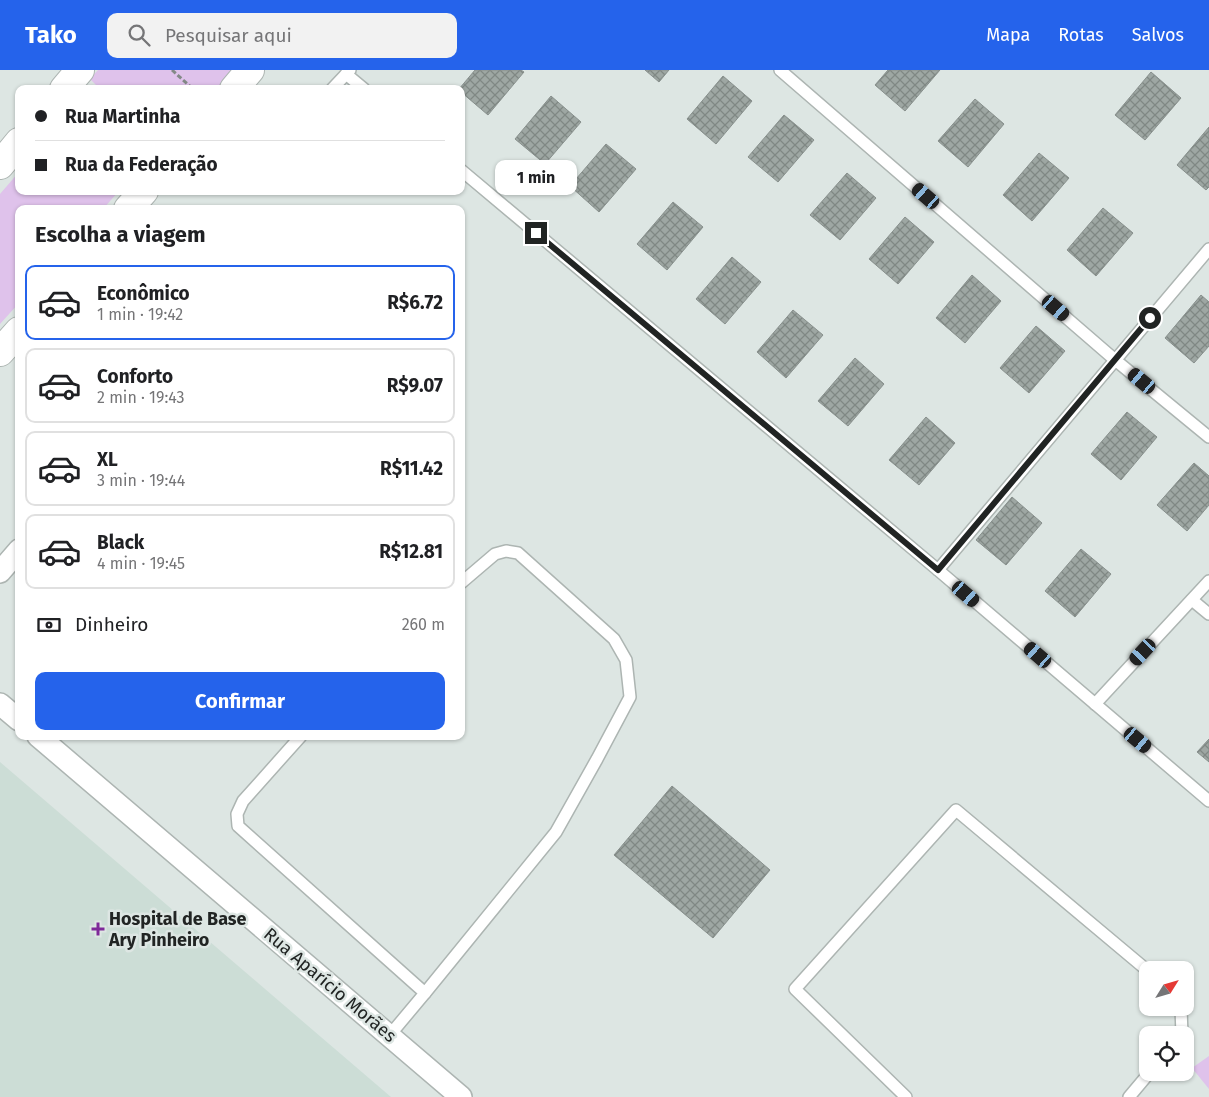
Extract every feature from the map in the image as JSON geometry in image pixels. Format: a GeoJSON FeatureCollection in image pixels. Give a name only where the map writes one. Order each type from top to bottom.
{"type":"FeatureCollection","features":[{"type":"Feature","properties":{"kind":"main road"},"geometry":{"type":"LineString","coordinates":[[237,85],[250,70]]}},
{"type":"Feature","properties":{"kind":"main road"},"geometry":{"type":"LineString","coordinates":[[0,165],[15,147]]}},
{"type":"Feature","properties":{"kind":"main road"},"geometry":{"type":"LineString","coordinates":[[0,352],[15,335]]}},
{"type":"Feature","properties":{"kind":"street"},"geometry":{"type":"LineString","coordinates":[[0,572],[15,555]]}},
{"type":"Feature","properties":{"kind":"street"},"geometry":{"type":"LineString","coordinates":[[0,704],[15,717]]}},
{"type":"Feature","properties":{"kind":"street","name":"Rua Aparício Morães"},"geometry":{"type":"LineString","coordinates":[[43,740],[461,1097]]}},
{"type":"Feature","properties":{"kind":"lane"},"geometry":{"type":"LineString","coordinates":[[780,70],[1114,359],[1209,437]]}},
{"type":"Feature","properties":{"kind":"lane"},"geometry":{"type":"LineString","coordinates":[[336,85],[348,72],[360,85]]}},
{"type":"Feature","properties":{"kind":"lane"},"geometry":{"type":"LineString","coordinates":[[465,173],[938,570],[1209,801]]}},
{"type":"Feature","properties":{"kind":"lane"},"geometry":{"type":"LineString","coordinates":[[938,570],[1114,359],[1209,249]]}},
{"type":"Feature","properties":{"kind":"lane"},"geometry":{"type":"LineString","coordinates":[[390,1036],[556,832],[630,697],[626,660],[614,639],[518,553],[506,550],[495,554],[465,580]]}},
{"type":"Feature","properties":{"kind":"lane"},"geometry":{"type":"LineString","coordinates":[[1095,704],[1209,581]]}},
{"type":"Feature","properties":{"kind":"lane"},"geometry":{"type":"LineString","coordinates":[[1192,600],[1209,614]]}},
{"type":"Feature","properties":{"kind":"lane"},"geometry":{"type":"LineString","coordinates":[[297,740],[243,801],[237,814],[238,826],[425,993]]}},
{"type":"Feature","properties":{"kind":"lane"},"geometry":{"type":"LineString","coordinates":[[906,1097],[795,989],[956,810],[1139,963]]}},
{"type":"Feature","properties":{"kind":"lane"},"geometry":{"type":"LineString","coordinates":[[1129,1097],[1142,1081]]}},
{"type":"Feature","properties":{"kind":"path"},"geometry":{"type":"LineString","coordinates":[[172,70],[189,85]]}},
{"type":"Feature","properties":{"kind":"shaded area"},"geometry":{"type":"Polygon","coordinates":[[[98,70],[237,70],[224,85],[96,85],[90,79],[98,70]]]}},
{"type":"Feature","properties":{"kind":"shaded area"},"geometry":{"type":"Polygon","coordinates":[[[15,177],[15,195],[115,195],[107,205],[15,205],[15,307],[0,324],[0,194],[15,177]]]}},
{"type":"Feature","properties":{"kind":"shaded area","name":"Hospital de Base Ary Pinheiro"},"geometry":{"type":"Polygon","coordinates":[[[0,762],[391,1097],[0,1097],[0,762]]]}},
{"type":"Feature","properties":{"kind":"shaded area"},"geometry":{"type":"Polygon","coordinates":[[[1209,1056],[1209,1089],[1194,1070],[1194,1067],[1209,1056]]]}},
{"type":"Feature","properties":{"kind":"building"},"geometry":{"type":"Polygon","coordinates":[[[475,70],[521,70],[524,72],[488,115],[465,95],[465,85],[462,85],[475,70]]]}},
{"type":"Feature","properties":{"kind":"building"},"geometry":{"type":"Polygon","coordinates":[[[645,70],[669,70],[659,82],[645,70]]]}},
{"type":"Feature","properties":{"kind":"building"},"geometry":{"type":"Polygon","coordinates":[[[888,70],[940,70],[905,111],[875,85],[888,70]]]}},
{"type":"Feature","properties":{"kind":"building"},"geometry":{"type":"Polygon","coordinates":[[[1151,72],[1181,98],[1145,140],[1115,115],[1151,72]]]}},
{"type":"Feature","properties":{"kind":"building"},"geometry":{"type":"Polygon","coordinates":[[[723,76],[752,101],[716,144],[687,119],[723,76]]]}},
{"type":"Feature","properties":{"kind":"building"},"geometry":{"type":"Polygon","coordinates":[[[551,96],[581,122],[545,164],[515,139],[551,96]]]}},
{"type":"Feature","properties":{"kind":"building"},"geometry":{"type":"Polygon","coordinates":[[[975,99],[1004,124],[968,167],[938,141],[975,99]]]}},
{"type":"Feature","properties":{"kind":"building"},"geometry":{"type":"Polygon","coordinates":[[[784,115],[814,140],[778,182],[748,157],[784,115]]]}},
{"type":"Feature","properties":{"kind":"building"},"geometry":{"type":"Polygon","coordinates":[[[1209,127],[1209,187],[1206,190],[1177,165],[1209,127]]]}},
{"type":"Feature","properties":{"kind":"building"},"geometry":{"type":"Polygon","coordinates":[[[606,144],[636,169],[599,212],[570,186],[606,144]]]}},
{"type":"Feature","properties":{"kind":"building"},"geometry":{"type":"Polygon","coordinates":[[[1039,153],[1069,178],[1032,221],[1003,195],[1039,153]]]}},
{"type":"Feature","properties":{"kind":"building"},"geometry":{"type":"Polygon","coordinates":[[[847,173],[876,198],[840,240],[810,215],[847,173]]]}},
{"type":"Feature","properties":{"kind":"building"},"geometry":{"type":"Polygon","coordinates":[[[673,202],[703,227],[667,270],[637,244],[673,202]]]}},
{"type":"Feature","properties":{"kind":"building"},"geometry":{"type":"Polygon","coordinates":[[[1103,208],[1133,233],[1096,276],[1067,250],[1103,208]]]}},
{"type":"Feature","properties":{"kind":"building"},"geometry":{"type":"Polygon","coordinates":[[[905,217],[934,242],[898,284],[869,259],[905,217]]]}},
{"type":"Feature","properties":{"kind":"building"},"geometry":{"type":"Polygon","coordinates":[[[732,257],[761,282],[725,324],[696,299],[732,257]]]}},
{"type":"Feature","properties":{"kind":"building"},"geometry":{"type":"Polygon","coordinates":[[[972,275],[1001,301],[965,343],[936,318],[972,275]]]}},
{"type":"Feature","properties":{"kind":"building"},"geometry":{"type":"Polygon","coordinates":[[[1201,295],[1209,302],[1209,346],[1194,363],[1165,338],[1201,295]]]}},
{"type":"Feature","properties":{"kind":"building"},"geometry":{"type":"Polygon","coordinates":[[[793,310],[823,335],[786,378],[757,352],[793,310]]]}},
{"type":"Feature","properties":{"kind":"building"},"geometry":{"type":"Polygon","coordinates":[[[1036,326],[1065,351],[1029,393],[1000,368],[1036,326]]]}},
{"type":"Feature","properties":{"kind":"building"},"geometry":{"type":"Polygon","coordinates":[[[855,358],[884,384],[848,426],[818,401],[855,358]]]}},
{"type":"Feature","properties":{"kind":"building"},"geometry":{"type":"Polygon","coordinates":[[[1127,412],[1157,437],[1121,480],[1091,454],[1127,412]]]}},
{"type":"Feature","properties":{"kind":"building"},"geometry":{"type":"Polygon","coordinates":[[[926,417],[955,443],[919,485],[889,460],[926,417]]]}},
{"type":"Feature","properties":{"kind":"building"},"geometry":{"type":"Polygon","coordinates":[[[1194,463],[1209,476],[1209,505],[1187,531],[1157,505],[1194,463]]]}},
{"type":"Feature","properties":{"kind":"building"},"geometry":{"type":"Polygon","coordinates":[[[1012,497],[1042,523],[1006,565],[976,540],[1012,497]]]}},
{"type":"Feature","properties":{"kind":"building"},"geometry":{"type":"Polygon","coordinates":[[[1081,549],[1111,574],[1075,617],[1045,591],[1081,549]]]}},
{"type":"Feature","properties":{"kind":"building"},"geometry":{"type":"Polygon","coordinates":[[[1209,739],[1209,762],[1197,752],[1209,739]]]}},
{"type":"Feature","properties":{"kind":"building"},"geometry":{"type":"Polygon","coordinates":[[[672,786],[770,870],[713,938],[614,855],[672,786]]]}},
{"type":"Feature","properties":{"kind":"place","name":"Hospital de Base Ary Pinheiro"},"geometry":{"type":"Point","coordinates":[98,929]}},
{"type":"Feature","properties":{"kind":"route"},"geometry":{"type":"LineString","coordinates":[[536,233],[938,570],[1150,318]]}}]}
